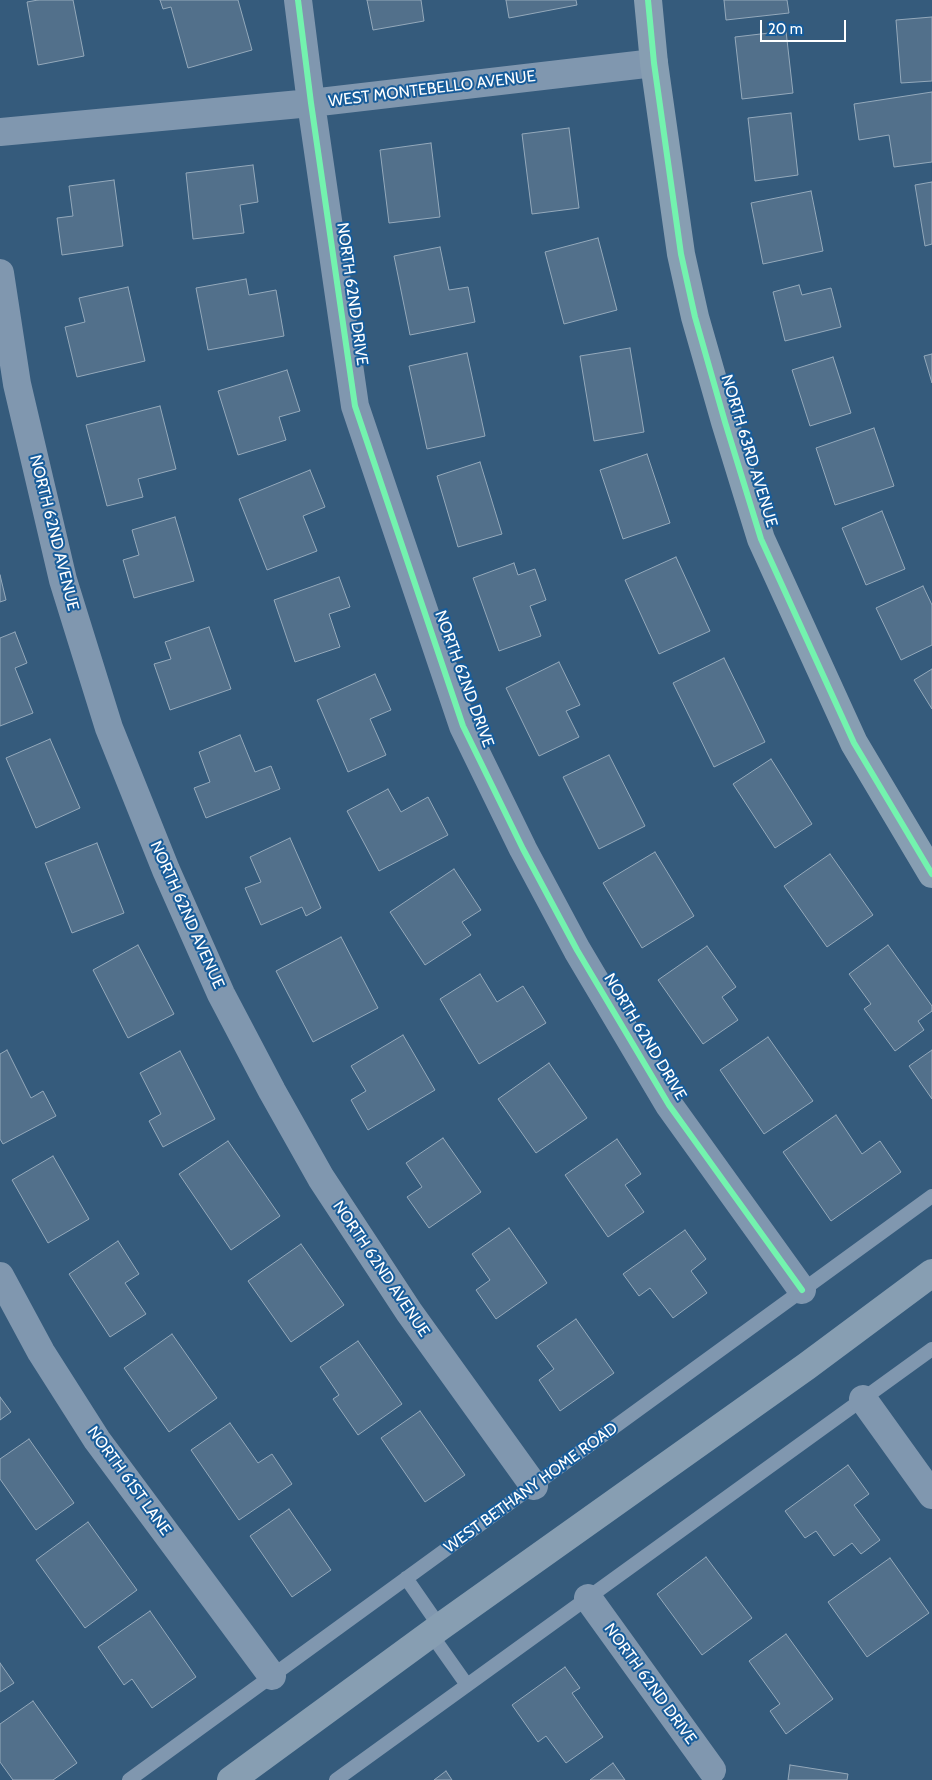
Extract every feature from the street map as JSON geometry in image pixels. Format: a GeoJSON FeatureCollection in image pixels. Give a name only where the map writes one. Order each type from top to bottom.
{"type":"FeatureCollection","features":[{"type":"Feature","properties":{"kind":"street","name":"NORTH 62ND DRIVE"},"geometry":{"type":"LineString","coordinates":[[298,0],[355,406],[463,726],[523,849],[577,950],[669,1105],[802,1290]]}},
{"type":"Feature","properties":{"kind":"street","name":"NORTH 63RD AVENUE"},"geometry":{"type":"LineString","coordinates":[[648,0],[654,63],[683,263],[695,317],[724,422],[761,539],[854,743],[932,874]]}},
{"type":"Feature","properties":{"kind":"street","name":"WEST MONTEBELLO AVENUE"},"geometry":{"type":"LineString","coordinates":[[0,132],[311,103],[654,63]]}},
{"type":"Feature","properties":{"kind":"street","name":"NORTH 62ND AVENUE"},"geometry":{"type":"LineString","coordinates":[[0,274],[17,384],[63,580],[109,728],[170,879],[221,994],[272,1091],[321,1178],[409,1312],[534,1486]]}},
{"type":"Feature","properties":{"kind":"street"},"geometry":{"type":"LineString","coordinates":[[230,1780],[436,1630],[808,1366],[932,1273]]}},
{"type":"Feature","properties":{"kind":"street","name":"NORTH 61ST LANE"},"geometry":{"type":"LineString","coordinates":[[0,1276],[41,1352],[98,1440],[272,1676]]}},
{"type":"Feature","properties":{"kind":"street"},"geometry":{"type":"LineString","coordinates":[[863,1399],[932,1495]]}},
{"type":"Feature","properties":{"kind":"street","name":"NORTH 62ND DRIVE"},"geometry":{"type":"LineString","coordinates":[[588,1598],[712,1770]]}},
{"type":"Feature","properties":{"kind":"lane","name":"WEST BETHANY HOME ROAD"},"geometry":{"type":"LineString","coordinates":[[129,1780],[932,1196]]}},
{"type":"Feature","properties":{"kind":"lane"},"geometry":{"type":"LineString","coordinates":[[336,1780],[932,1349]]}},
{"type":"Feature","properties":{"kind":"lane"},"geometry":{"type":"LineString","coordinates":[[406,1578],[467,1685]]}},
{"type":"Feature","properties":{"kind":"building"},"geometry":{"type":"Polygon","coordinates":[[[38,0],[73,0],[84,56],[38,65],[27,2],[38,0]]]}},
{"type":"Feature","properties":{"kind":"building"},"geometry":{"type":"Polygon","coordinates":[[[160,0],[238,0],[252,50],[188,68],[171,7],[163,9],[160,0]]]}},
{"type":"Feature","properties":{"kind":"building"},"geometry":{"type":"Polygon","coordinates":[[[367,0],[421,0],[424,21],[373,30],[367,0]]]}},
{"type":"Feature","properties":{"kind":"building"},"geometry":{"type":"Polygon","coordinates":[[[506,0],[576,0],[577,5],[509,18],[506,0]]]}},
{"type":"Feature","properties":{"kind":"building"},"geometry":{"type":"Polygon","coordinates":[[[724,0],[787,0],[789,13],[726,20],[724,0]]]}},
{"type":"Feature","properties":{"kind":"building"},"geometry":{"type":"Polygon","coordinates":[[[932,17],[932,81],[901,83],[896,20],[932,17]]]}},
{"type":"Feature","properties":{"kind":"building"},"geometry":{"type":"Polygon","coordinates":[[[786,31],[793,93],[742,99],[735,37],[786,31]]]}},
{"type":"Feature","properties":{"kind":"building"},"geometry":{"type":"Polygon","coordinates":[[[932,92],[932,162],[894,167],[889,135],[859,140],[854,104],[932,92]]]}},
{"type":"Feature","properties":{"kind":"building"},"geometry":{"type":"Polygon","coordinates":[[[791,113],[798,175],[755,181],[748,118],[791,113]]]}},
{"type":"Feature","properties":{"kind":"building"},"geometry":{"type":"Polygon","coordinates":[[[569,128],[579,208],[532,214],[522,134],[569,128]]]}},
{"type":"Feature","properties":{"kind":"building"},"geometry":{"type":"Polygon","coordinates":[[[431,143],[440,217],[389,223],[380,150],[431,143]]]}},
{"type":"Feature","properties":{"kind":"building"},"geometry":{"type":"Polygon","coordinates":[[[253,165],[258,202],[240,205],[244,233],[193,239],[186,173],[253,165]]]}},
{"type":"Feature","properties":{"kind":"building"},"geometry":{"type":"Polygon","coordinates":[[[114,180],[123,246],[62,255],[57,218],[73,216],[69,186],[114,180]]]}},
{"type":"Feature","properties":{"kind":"building"},"geometry":{"type":"Polygon","coordinates":[[[932,182],[932,244],[925,246],[915,185],[932,182]]]}},
{"type":"Feature","properties":{"kind":"building"},"geometry":{"type":"Polygon","coordinates":[[[811,191],[823,251],[763,264],[751,203],[811,191]]]}},
{"type":"Feature","properties":{"kind":"building"},"geometry":{"type":"Polygon","coordinates":[[[598,238],[617,310],[564,324],[545,252],[598,238]]]}},
{"type":"Feature","properties":{"kind":"building"},"geometry":{"type":"Polygon","coordinates":[[[440,247],[449,290],[468,287],[475,322],[410,335],[394,256],[440,247]]]}},
{"type":"Feature","properties":{"kind":"building"},"geometry":{"type":"Polygon","coordinates":[[[246,279],[249,295],[276,290],[284,336],[208,350],[196,288],[246,279]]]}},
{"type":"Feature","properties":{"kind":"building"},"geometry":{"type":"Polygon","coordinates":[[[799,285],[802,295],[831,288],[841,327],[785,341],[773,292],[799,285]]]}},
{"type":"Feature","properties":{"kind":"building"},"geometry":{"type":"Polygon","coordinates":[[[128,287],[145,361],[77,377],[65,327],[85,322],[79,298],[128,287]]]}},
{"type":"Feature","properties":{"kind":"building"},"geometry":{"type":"Polygon","coordinates":[[[630,348],[644,432],[594,441],[580,356],[630,348]]]}},
{"type":"Feature","properties":{"kind":"building"},"geometry":{"type":"Polygon","coordinates":[[[467,353],[485,436],[427,449],[409,366],[467,353]]]}},
{"type":"Feature","properties":{"kind":"building"},"geometry":{"type":"Polygon","coordinates":[[[932,354],[932,383],[924,356],[932,354]]]}},
{"type":"Feature","properties":{"kind":"building"},"geometry":{"type":"Polygon","coordinates":[[[833,357],[851,413],[810,426],[792,370],[833,357]]]}},
{"type":"Feature","properties":{"kind":"building"},"geometry":{"type":"Polygon","coordinates":[[[287,370],[300,411],[279,417],[286,440],[238,455],[218,391],[287,370]]]}},
{"type":"Feature","properties":{"kind":"building"},"geometry":{"type":"Polygon","coordinates":[[[160,406],[176,469],[138,479],[143,497],[107,506],[86,425],[160,406]]]}},
{"type":"Feature","properties":{"kind":"building"},"geometry":{"type":"Polygon","coordinates":[[[874,428],[894,486],[835,505],[816,448],[874,428]]]}},
{"type":"Feature","properties":{"kind":"building"},"geometry":{"type":"Polygon","coordinates":[[[647,454],[670,523],[623,539],[600,470],[647,454]]]}},
{"type":"Feature","properties":{"kind":"building"},"geometry":{"type":"Polygon","coordinates":[[[480,462],[502,534],[458,547],[437,476],[480,462]]]}},
{"type":"Feature","properties":{"kind":"building"},"geometry":{"type":"Polygon","coordinates":[[[310,470],[325,507],[303,516],[317,551],[267,570],[239,499],[310,470]]]}},
{"type":"Feature","properties":{"kind":"building"},"geometry":{"type":"Polygon","coordinates":[[[882,511],[905,569],[866,585],[842,528],[882,511]]]}},
{"type":"Feature","properties":{"kind":"building"},"geometry":{"type":"Polygon","coordinates":[[[175,517],[194,581],[134,598],[123,560],[139,555],[132,530],[175,517]]]}},
{"type":"Feature","properties":{"kind":"building"},"geometry":{"type":"Polygon","coordinates":[[[676,557],[710,631],[659,654],[625,580],[676,557]]]}},
{"type":"Feature","properties":{"kind":"building"},"geometry":{"type":"Polygon","coordinates":[[[514,563],[518,575],[535,569],[546,600],[530,606],[541,636],[499,651],[473,578],[514,563]]]}},
{"type":"Feature","properties":{"kind":"building"},"geometry":{"type":"Polygon","coordinates":[[[0,575],[6,600],[0,602],[0,575]]]}},
{"type":"Feature","properties":{"kind":"building"},"geometry":{"type":"Polygon","coordinates":[[[339,577],[350,607],[329,614],[340,647],[295,662],[274,600],[339,577]]]}},
{"type":"Feature","properties":{"kind":"building"},"geometry":{"type":"Polygon","coordinates":[[[923,586],[932,605],[932,645],[901,660],[876,608],[923,586]]]}},
{"type":"Feature","properties":{"kind":"building"},"geometry":{"type":"Polygon","coordinates":[[[209,627],[231,689],[170,710],[154,664],[171,659],[165,642],[209,627]]]}},
{"type":"Feature","properties":{"kind":"building"},"geometry":{"type":"Polygon","coordinates":[[[15,632],[27,663],[15,668],[33,713],[0,726],[0,638],[15,632]]]}},
{"type":"Feature","properties":{"kind":"building"},"geometry":{"type":"Polygon","coordinates":[[[724,658],[765,742],[714,767],[673,683],[724,658]]]}},
{"type":"Feature","properties":{"kind":"building"},"geometry":{"type":"Polygon","coordinates":[[[559,662],[580,705],[566,711],[579,737],[539,756],[506,688],[559,662]]]}},
{"type":"Feature","properties":{"kind":"building"},"geometry":{"type":"Polygon","coordinates":[[[932,669],[932,709],[914,680],[932,669]]]}},
{"type":"Feature","properties":{"kind":"building"},"geometry":{"type":"Polygon","coordinates":[[[375,674],[391,710],[370,719],[386,755],[348,772],[317,700],[375,674]]]}},
{"type":"Feature","properties":{"kind":"building"},"geometry":{"type":"Polygon","coordinates":[[[240,735],[255,772],[271,766],[280,789],[206,818],[194,788],[210,782],[199,752],[240,735]]]}},
{"type":"Feature","properties":{"kind":"building"},"geometry":{"type":"Polygon","coordinates":[[[50,739],[80,808],[36,828],[6,758],[50,739]]]}},
{"type":"Feature","properties":{"kind":"building"},"geometry":{"type":"Polygon","coordinates":[[[609,755],[645,826],[599,849],[563,777],[609,755]]]}},
{"type":"Feature","properties":{"kind":"building"},"geometry":{"type":"Polygon","coordinates":[[[771,759],[812,824],[775,848],[733,784],[771,759]]]}},
{"type":"Feature","properties":{"kind":"building"},"geometry":{"type":"Polygon","coordinates":[[[388,789],[401,812],[428,797],[448,835],[379,871],[347,811],[388,789]]]}},
{"type":"Feature","properties":{"kind":"building"},"geometry":{"type":"Polygon","coordinates":[[[290,838],[321,908],[306,916],[302,907],[261,925],[245,888],[261,882],[250,857],[290,838]]]}},
{"type":"Feature","properties":{"kind":"building"},"geometry":{"type":"Polygon","coordinates":[[[97,843],[124,913],[72,933],[45,863],[97,843]]]}},
{"type":"Feature","properties":{"kind":"building"},"geometry":{"type":"Polygon","coordinates":[[[655,852],[694,916],[642,948],[603,883],[655,852]]]}},
{"type":"Feature","properties":{"kind":"building"},"geometry":{"type":"Polygon","coordinates":[[[830,854],[873,915],[827,947],[784,886],[830,854]]]}},
{"type":"Feature","properties":{"kind":"building"},"geometry":{"type":"Polygon","coordinates":[[[454,869],[481,910],[462,922],[471,935],[425,965],[390,912],[454,869]]]}},
{"type":"Feature","properties":{"kind":"building"},"geometry":{"type":"Polygon","coordinates":[[[341,937],[378,1008],[313,1042],[276,971],[341,937]]]}},
{"type":"Feature","properties":{"kind":"building"},"geometry":{"type":"Polygon","coordinates":[[[138,945],[174,1014],[128,1038],[93,970],[138,945]]]}},
{"type":"Feature","properties":{"kind":"building"},"geometry":{"type":"Polygon","coordinates":[[[888,945],[932,1006],[932,1011],[918,1021],[924,1030],[895,1051],[864,1009],[871,1004],[849,974],[888,945]]]}},
{"type":"Feature","properties":{"kind":"building"},"geometry":{"type":"Polygon","coordinates":[[[707,946],[736,987],[722,997],[738,1020],[703,1044],[658,980],[707,946]]]}},
{"type":"Feature","properties":{"kind":"building"},"geometry":{"type":"Polygon","coordinates":[[[480,974],[497,1002],[523,986],[546,1023],[479,1064],[440,999],[480,974]]]}},
{"type":"Feature","properties":{"kind":"building"},"geometry":{"type":"Polygon","coordinates":[[[403,1035],[435,1090],[368,1130],[351,1100],[366,1091],[351,1066],[403,1035]]]}},
{"type":"Feature","properties":{"kind":"building"},"geometry":{"type":"Polygon","coordinates":[[[768,1037],[813,1101],[764,1134],[720,1070],[768,1037]]]}},
{"type":"Feature","properties":{"kind":"building"},"geometry":{"type":"Polygon","coordinates":[[[7,1050],[31,1098],[43,1091],[56,1116],[3,1144],[0,1139],[0,1054],[7,1050]]]}},
{"type":"Feature","properties":{"kind":"building"},"geometry":{"type":"Polygon","coordinates":[[[932,1050],[932,1099],[909,1066],[932,1050]]]}},
{"type":"Feature","properties":{"kind":"building"},"geometry":{"type":"Polygon","coordinates":[[[180,1051],[215,1119],[163,1147],[149,1121],[161,1114],[140,1073],[180,1051]]]}},
{"type":"Feature","properties":{"kind":"building"},"geometry":{"type":"Polygon","coordinates":[[[549,1063],[587,1118],[536,1153],[498,1099],[549,1063]]]}},
{"type":"Feature","properties":{"kind":"building"},"geometry":{"type":"Polygon","coordinates":[[[836,1115],[862,1154],[880,1141],[901,1172],[831,1221],[783,1152],[836,1115]]]}},
{"type":"Feature","properties":{"kind":"building"},"geometry":{"type":"Polygon","coordinates":[[[443,1138],[481,1192],[429,1228],[407,1197],[422,1187],[406,1163],[443,1138]]]}},
{"type":"Feature","properties":{"kind":"building"},"geometry":{"type":"Polygon","coordinates":[[[617,1139],[641,1174],[625,1185],[644,1212],[608,1237],[565,1175],[617,1139]]]}},
{"type":"Feature","properties":{"kind":"building"},"geometry":{"type":"Polygon","coordinates":[[[228,1141],[280,1216],[231,1250],[179,1174],[228,1141]]]}},
{"type":"Feature","properties":{"kind":"building"},"geometry":{"type":"Polygon","coordinates":[[[53,1156],[89,1219],[48,1243],[12,1180],[53,1156]]]}},
{"type":"Feature","properties":{"kind":"building"},"geometry":{"type":"Polygon","coordinates":[[[509,1228],[547,1283],[496,1319],[476,1290],[490,1280],[472,1254],[509,1228]]]}},
{"type":"Feature","properties":{"kind":"building"},"geometry":{"type":"Polygon","coordinates":[[[685,1230],[706,1259],[691,1271],[707,1293],[673,1318],[650,1288],[639,1296],[623,1274],[685,1230]]]}},
{"type":"Feature","properties":{"kind":"building"},"geometry":{"type":"Polygon","coordinates":[[[118,1241],[139,1274],[125,1283],[146,1314],[110,1337],[69,1274],[118,1241]]]}},
{"type":"Feature","properties":{"kind":"building"},"geometry":{"type":"Polygon","coordinates":[[[301,1244],[344,1305],[291,1342],[248,1281],[301,1244]]]}},
{"type":"Feature","properties":{"kind":"building"},"geometry":{"type":"Polygon","coordinates":[[[576,1319],[614,1373],[560,1411],[539,1380],[554,1369],[537,1346],[576,1319]]]}},
{"type":"Feature","properties":{"kind":"building"},"geometry":{"type":"Polygon","coordinates":[[[172,1334],[217,1398],[169,1432],[124,1368],[172,1334]]]}},
{"type":"Feature","properties":{"kind":"building"},"geometry":{"type":"Polygon","coordinates":[[[358,1341],[402,1404],[358,1435],[333,1399],[339,1395],[320,1367],[358,1341]]]}},
{"type":"Feature","properties":{"kind":"building"},"geometry":{"type":"Polygon","coordinates":[[[0,1397],[11,1412],[0,1420],[0,1397]]]}},
{"type":"Feature","properties":{"kind":"building"},"geometry":{"type":"Polygon","coordinates":[[[420,1411],[465,1475],[425,1502],[381,1438],[420,1411]]]}},
{"type":"Feature","properties":{"kind":"building"},"geometry":{"type":"Polygon","coordinates":[[[230,1423],[258,1463],[272,1454],[292,1484],[239,1520],[191,1450],[230,1423]]]}},
{"type":"Feature","properties":{"kind":"building"},"geometry":{"type":"Polygon","coordinates":[[[29,1439],[74,1503],[36,1530],[0,1479],[0,1459],[29,1439]]]}},
{"type":"Feature","properties":{"kind":"building"},"geometry":{"type":"Polygon","coordinates":[[[848,1465],[869,1494],[854,1505],[880,1540],[861,1554],[852,1543],[834,1556],[816,1531],[805,1538],[785,1511],[848,1465]]]}},
{"type":"Feature","properties":{"kind":"building"},"geometry":{"type":"Polygon","coordinates":[[[289,1509],[331,1570],[292,1597],[250,1536],[289,1509]]]}},
{"type":"Feature","properties":{"kind":"building"},"geometry":{"type":"Polygon","coordinates":[[[88,1522],[137,1590],[85,1628],[36,1560],[88,1522]]]}},
{"type":"Feature","properties":{"kind":"building"},"geometry":{"type":"Polygon","coordinates":[[[706,1557],[752,1618],[702,1655],[657,1594],[706,1557]]]}},
{"type":"Feature","properties":{"kind":"building"},"geometry":{"type":"Polygon","coordinates":[[[890,1558],[929,1613],[867,1657],[828,1602],[890,1558]]]}},
{"type":"Feature","properties":{"kind":"building"},"geometry":{"type":"Polygon","coordinates":[[[150,1611],[196,1677],[152,1708],[132,1679],[124,1685],[98,1647],[150,1611]]]}},
{"type":"Feature","properties":{"kind":"building"},"geometry":{"type":"Polygon","coordinates":[[[786,1634],[833,1699],[786,1734],[770,1711],[780,1704],[749,1661],[786,1634]]]}},
{"type":"Feature","properties":{"kind":"building"},"geometry":{"type":"Polygon","coordinates":[[[0,1663],[14,1683],[0,1692],[0,1663]]]}},
{"type":"Feature","properties":{"kind":"building"},"geometry":{"type":"Polygon","coordinates":[[[565,1667],[580,1688],[572,1693],[603,1737],[566,1763],[546,1736],[538,1742],[512,1705],[565,1667]]]}},
{"type":"Feature","properties":{"kind":"building"},"geometry":{"type":"Polygon","coordinates":[[[33,1701],[77,1763],[53,1780],[13,1780],[0,1762],[0,1724],[33,1701]]]}},
{"type":"Feature","properties":{"kind":"building"},"geometry":{"type":"Polygon","coordinates":[[[613,1763],[625,1780],[590,1780],[613,1763]]]}},
{"type":"Feature","properties":{"kind":"building"},"geometry":{"type":"Polygon","coordinates":[[[790,1765],[848,1774],[847,1780],[788,1780],[790,1765]]]}},
{"type":"Feature","properties":{"kind":"building"},"geometry":{"type":"Polygon","coordinates":[[[446,1771],[452,1780],[434,1780],[446,1771]]]}},
{"type":"Feature","properties":{"kind":"cycle path"},"geometry":{"type":"LineString","coordinates":[[298,0],[355,406],[463,726],[523,849],[577,950],[669,1105],[802,1290]]}},
{"type":"Feature","properties":{"kind":"cycle path"},"geometry":{"type":"LineString","coordinates":[[648,0],[654,63],[681,254],[695,317],[761,539],[854,743],[932,874]]}}]}
